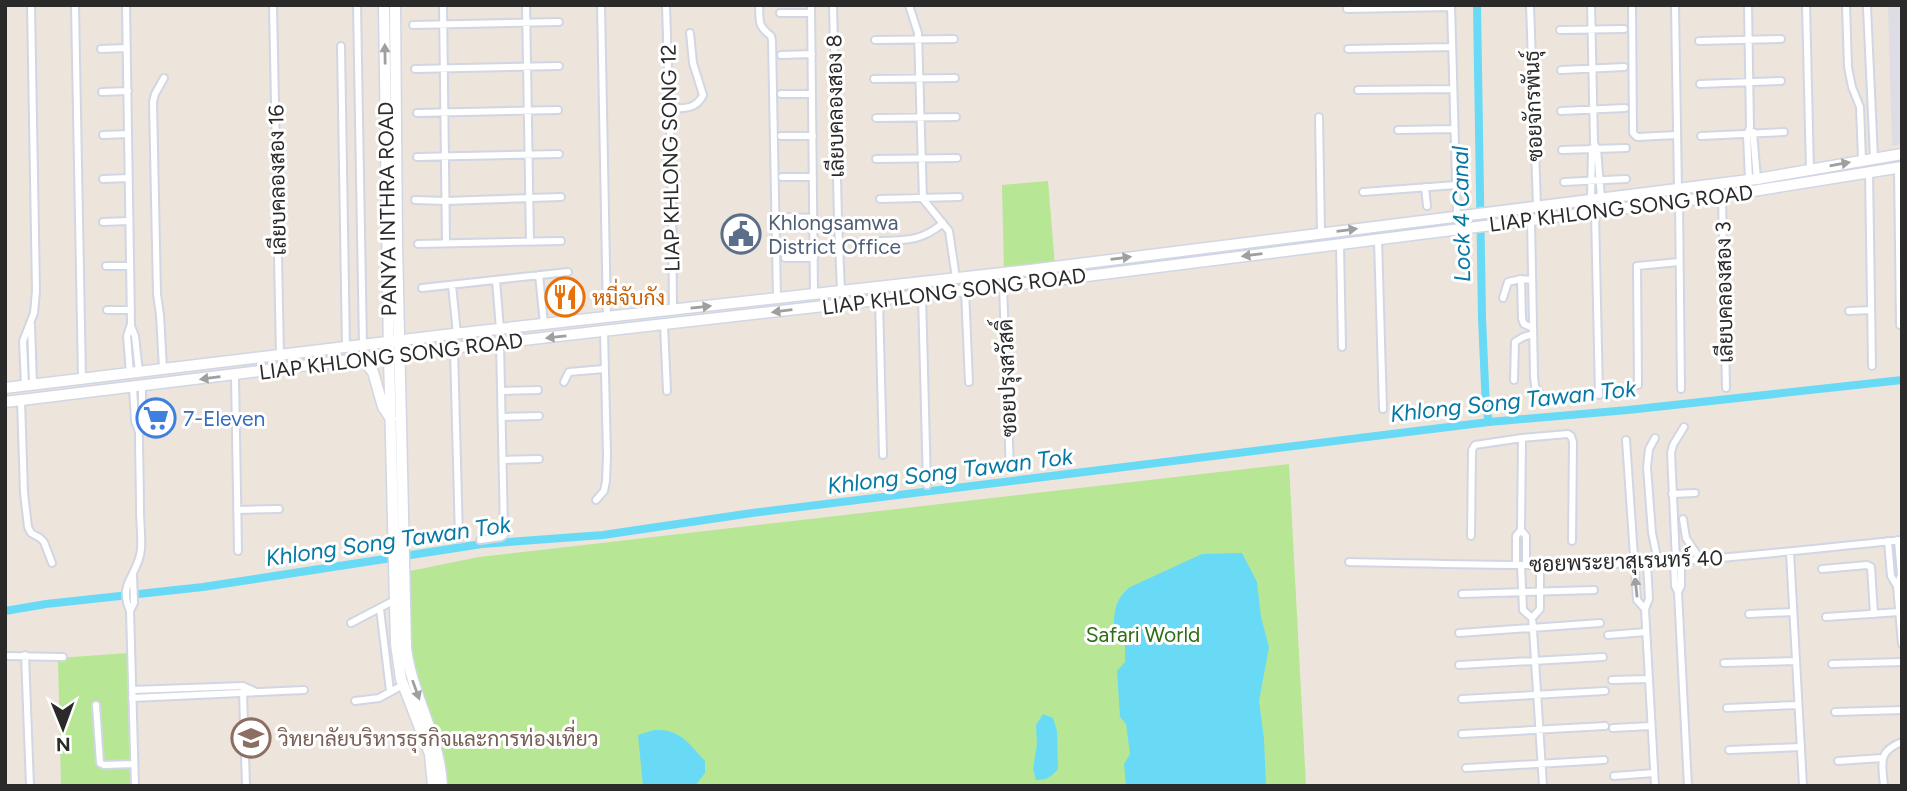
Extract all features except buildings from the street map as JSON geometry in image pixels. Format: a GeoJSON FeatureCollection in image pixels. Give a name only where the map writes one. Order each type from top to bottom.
{"type":"FeatureCollection","features":[{"type":"Feature","properties":{"kind":"main road","name":"PANYA INTHRA ROAD"},"geometry":{"type":"LineString","coordinates":[[384,5],[394,342]]}},
{"type":"Feature","properties":{"kind":"main road","name":"PANYA INTHRA ROAD"},"geometry":{"type":"LineString","coordinates":[[395,5],[394,355],[399,575],[408,664],[440,760],[442,786]]}},
{"type":"Feature","properties":{"kind":"main road","name":"LIAP KHLONG SONG ROAD"},"geometry":{"type":"LineString","coordinates":[[5,388],[956,278],[1678,189],[1756,179],[1902,154]]}},
{"type":"Feature","properties":{"kind":"main road","name":"LIAP KHLONG SONG ROAD"},"geometry":{"type":"LineString","coordinates":[[5,402],[1003,286],[1721,196],[1900,167]]}},
{"type":"Feature","properties":{"kind":"main road"},"geometry":{"type":"LineString","coordinates":[[1756,179],[1765,190]]}},
{"type":"Feature","properties":{"kind":"main road"},"geometry":{"type":"LineString","coordinates":[[626,315],[627,329]]}},
{"type":"Feature","properties":{"kind":"main road","name":"PANYA INTHRA ROAD"},"geometry":{"type":"LineString","coordinates":[[394,355],[391,420],[399,549]]}},
{"type":"Feature","properties":{"kind":"main road"},"geometry":{"type":"LineString","coordinates":[[363,359],[373,372],[383,407],[391,420]]}},
{"type":"Feature","properties":{"kind":"main road","name":"PANYA INTHRA ROAD"},"geometry":{"type":"LineString","coordinates":[[399,575],[396,600],[398,661],[403,685],[430,754],[433,786]]}},
{"type":"Feature","properties":{"kind":"street"},"geometry":{"type":"LineString","coordinates":[[29,385],[23,341],[31,323],[36,291],[31,5]]}},
{"type":"Feature","properties":{"kind":"street"},"geometry":{"type":"LineString","coordinates":[[75,5],[82,379]]}},
{"type":"Feature","properties":{"kind":"street"},"geometry":{"type":"LineString","coordinates":[[127,5],[131,310],[131,324],[127,336],[134,373]]}},
{"type":"Feature","properties":{"kind":"street","name":"เลียบคลองสอง 16"},"geometry":{"type":"LineString","coordinates":[[274,5],[280,356]]}},
{"type":"Feature","properties":{"kind":"street"},"geometry":{"type":"LineString","coordinates":[[357,5],[363,346]]}},
{"type":"Feature","properties":{"kind":"street"},"geometry":{"type":"LineString","coordinates":[[443,5],[446,243]]}},
{"type":"Feature","properties":{"kind":"street"},"geometry":{"type":"LineString","coordinates":[[526,5],[530,241]]}},
{"type":"Feature","properties":{"kind":"street"},"geometry":{"type":"LineString","coordinates":[[601,5],[607,317]]}},
{"type":"Feature","properties":{"kind":"street","name":"LIAP KHLONG SONG 12"},"geometry":{"type":"LineString","coordinates":[[666,5],[673,310]]}},
{"type":"Feature","properties":{"kind":"street"},"geometry":{"type":"LineString","coordinates":[[759,5],[762,30],[771,36],[772,41],[777,298]]}},
{"type":"Feature","properties":{"kind":"street"},"geometry":{"type":"LineString","coordinates":[[811,5],[814,294]]}},
{"type":"Feature","properties":{"kind":"street","name":"เลียบคลองสอง 8"},"geometry":{"type":"LineString","coordinates":[[833,5],[841,291]]}},
{"type":"Feature","properties":{"kind":"street"},"geometry":{"type":"LineString","coordinates":[[909,5],[918,33],[923,199],[948,231],[956,278]]}},
{"type":"Feature","properties":{"kind":"street","name":"ซอยจักรพันธุ์"},"geometry":{"type":"LineString","coordinates":[[1530,5],[1537,206]]}},
{"type":"Feature","properties":{"kind":"street"},"geometry":{"type":"LineString","coordinates":[[1591,5],[1594,147],[1590,181],[1596,199]]}},
{"type":"Feature","properties":{"kind":"street"},"geometry":{"type":"LineString","coordinates":[[1632,5],[1633,133],[1637,137],[1677,135]]}},
{"type":"Feature","properties":{"kind":"street"},"geometry":{"type":"LineString","coordinates":[[1675,5],[1678,189]]}},
{"type":"Feature","properties":{"kind":"street"},"geometry":{"type":"LineString","coordinates":[[1748,5],[1750,134],[1756,179]]}},
{"type":"Feature","properties":{"kind":"street"},"geometry":{"type":"LineString","coordinates":[[1806,5],[1810,170]]}},
{"type":"Feature","properties":{"kind":"street"},"geometry":{"type":"LineString","coordinates":[[1846,5],[1848,67],[1860,107],[1862,160]]}},
{"type":"Feature","properties":{"kind":"street"},"geometry":{"type":"LineString","coordinates":[[1347,9],[1451,6],[1457,216]]}},
{"type":"Feature","properties":{"kind":"street"},"geometry":{"type":"LineString","coordinates":[[1867,7],[1874,158]]}},
{"type":"Feature","properties":{"kind":"street"},"geometry":{"type":"LineString","coordinates":[[780,13],[811,13]]}},
{"type":"Feature","properties":{"kind":"street"},"geometry":{"type":"LineString","coordinates":[[413,25],[559,22]]}},
{"type":"Feature","properties":{"kind":"street"},"geometry":{"type":"LineString","coordinates":[[1560,30],[1624,29]]}},
{"type":"Feature","properties":{"kind":"street"},"geometry":{"type":"LineString","coordinates":[[668,108],[692,107],[702,99],[693,63],[690,33]]}},
{"type":"Feature","properties":{"kind":"street"},"geometry":{"type":"LineString","coordinates":[[875,40],[954,39]]}},
{"type":"Feature","properties":{"kind":"street"},"geometry":{"type":"LineString","coordinates":[[1699,41],[1781,39]]}},
{"type":"Feature","properties":{"kind":"street"},"geometry":{"type":"LineString","coordinates":[[341,46],[346,348]]}},
{"type":"Feature","properties":{"kind":"street"},"geometry":{"type":"LineString","coordinates":[[1348,49],[1452,47]]}},
{"type":"Feature","properties":{"kind":"street"},"geometry":{"type":"LineString","coordinates":[[101,49],[127,48]]}},
{"type":"Feature","properties":{"kind":"street"},"geometry":{"type":"LineString","coordinates":[[781,55],[812,54]]}},
{"type":"Feature","properties":{"kind":"street"},"geometry":{"type":"LineString","coordinates":[[415,69],[559,66]]}},
{"type":"Feature","properties":{"kind":"street"},"geometry":{"type":"LineString","coordinates":[[1561,70],[1624,68]]}},
{"type":"Feature","properties":{"kind":"street"},"geometry":{"type":"LineString","coordinates":[[163,369],[157,294],[153,102],[164,78]]}},
{"type":"Feature","properties":{"kind":"street"},"geometry":{"type":"LineString","coordinates":[[874,79],[955,78]]}},
{"type":"Feature","properties":{"kind":"street"},"geometry":{"type":"LineString","coordinates":[[1700,84],[1781,81]]}},
{"type":"Feature","properties":{"kind":"street"},"geometry":{"type":"LineString","coordinates":[[1359,90],[1453,89]]}},
{"type":"Feature","properties":{"kind":"street"},"geometry":{"type":"LineString","coordinates":[[102,92],[128,91]]}},
{"type":"Feature","properties":{"kind":"street"},"geometry":{"type":"LineString","coordinates":[[781,94],[812,94]]}},
{"type":"Feature","properties":{"kind":"street"},"geometry":{"type":"LineString","coordinates":[[1561,111],[1625,108]]}},
{"type":"Feature","properties":{"kind":"street"},"geometry":{"type":"LineString","coordinates":[[417,113],[558,110]]}},
{"type":"Feature","properties":{"kind":"street"},"geometry":{"type":"LineString","coordinates":[[876,118],[956,117]]}},
{"type":"Feature","properties":{"kind":"street"},"geometry":{"type":"LineString","coordinates":[[1319,117],[1321,233]]}},
{"type":"Feature","properties":{"kind":"street"},"geometry":{"type":"LineString","coordinates":[[1398,130],[1454,129]]}},
{"type":"Feature","properties":{"kind":"street"},"geometry":{"type":"LineString","coordinates":[[1701,136],[1784,132]]}},
{"type":"Feature","properties":{"kind":"street"},"geometry":{"type":"LineString","coordinates":[[103,135],[128,134]]}},
{"type":"Feature","properties":{"kind":"street"},"geometry":{"type":"LineString","coordinates":[[781,136],[813,136]]}},
{"type":"Feature","properties":{"kind":"street"},"geometry":{"type":"LineString","coordinates":[[1594,147],[1600,180],[1596,199]]}},
{"type":"Feature","properties":{"kind":"street"},"geometry":{"type":"LineString","coordinates":[[1562,150],[1626,148]]}},
{"type":"Feature","properties":{"kind":"street"},"geometry":{"type":"LineString","coordinates":[[417,157],[559,154]]}},
{"type":"Feature","properties":{"kind":"street"},"geometry":{"type":"LineString","coordinates":[[876,159],[957,158]]}},
{"type":"Feature","properties":{"kind":"street"},"geometry":{"type":"LineString","coordinates":[[1900,167],[1900,325]]}},
{"type":"Feature","properties":{"kind":"street"},"geometry":{"type":"LineString","coordinates":[[1869,172],[1872,366]]}},
{"type":"Feature","properties":{"kind":"street"},"geometry":{"type":"LineString","coordinates":[[782,177],[813,177]]}},
{"type":"Feature","properties":{"kind":"street"},"geometry":{"type":"LineString","coordinates":[[103,179],[129,178]]}},
{"type":"Feature","properties":{"kind":"street"},"geometry":{"type":"LineString","coordinates":[[1564,182],[1626,179]]}},
{"type":"Feature","properties":{"kind":"street"},"geometry":{"type":"LineString","coordinates":[[1363,192],[1456,185]]}},
{"type":"Feature","properties":{"kind":"street"},"geometry":{"type":"LineString","coordinates":[[1425,187],[1427,206]]}},
{"type":"Feature","properties":{"kind":"street","name":"เลียบคลองสอง 3"},"geometry":{"type":"LineString","coordinates":[[1721,196],[1726,388]]}},
{"type":"Feature","properties":{"kind":"street"},"geometry":{"type":"LineString","coordinates":[[415,200],[561,197]]}},
{"type":"Feature","properties":{"kind":"street"},"geometry":{"type":"LineString","coordinates":[[880,199],[959,197]]}},
{"type":"Feature","properties":{"kind":"street"},"geometry":{"type":"LineString","coordinates":[[1678,201],[1681,389]]}},
{"type":"Feature","properties":{"kind":"street"},"geometry":{"type":"LineString","coordinates":[[1595,212],[1599,395]]}},
{"type":"Feature","properties":{"kind":"street"},"geometry":{"type":"LineString","coordinates":[[785,217],[813,218]]}},
{"type":"Feature","properties":{"kind":"street"},"geometry":{"type":"LineString","coordinates":[[1531,220],[1535,386],[1542,397]]}},
{"type":"Feature","properties":{"kind":"street"},"geometry":{"type":"LineString","coordinates":[[103,222],[129,221]]}},
{"type":"Feature","properties":{"kind":"street"},"geometry":{"type":"LineString","coordinates":[[881,241],[915,240],[943,223]]}},
{"type":"Feature","properties":{"kind":"street"},"geometry":{"type":"LineString","coordinates":[[1378,239],[1383,408]]}},
{"type":"Feature","properties":{"kind":"street"},"geometry":{"type":"LineString","coordinates":[[418,244],[561,241]]}},
{"type":"Feature","properties":{"kind":"street"},"geometry":{"type":"LineString","coordinates":[[1340,243],[1342,347]]}},
{"type":"Feature","properties":{"kind":"street"},"geometry":{"type":"LineString","coordinates":[[785,258],[814,258]]}},
{"type":"Feature","properties":{"kind":"street"},"geometry":{"type":"LineString","coordinates":[[1638,385],[1637,266],[1679,262]]}},
{"type":"Feature","properties":{"kind":"street"},"geometry":{"type":"LineString","coordinates":[[106,267],[130,266]]}},
{"type":"Feature","properties":{"kind":"street"},"geometry":{"type":"LineString","coordinates":[[422,288],[568,272]]}},
{"type":"Feature","properties":{"kind":"street"},"geometry":{"type":"LineString","coordinates":[[540,275],[544,324]]}},
{"type":"Feature","properties":{"kind":"street"},"geometry":{"type":"LineString","coordinates":[[1521,279],[1522,319],[1533,331]]}},
{"type":"Feature","properties":{"kind":"street"},"geometry":{"type":"LineString","coordinates":[[496,280],[500,329]]}},
{"type":"Feature","properties":{"kind":"street"},"geometry":{"type":"LineString","coordinates":[[1503,298],[1508,282],[1532,280]]}},
{"type":"Feature","properties":{"kind":"street"},"geometry":{"type":"LineString","coordinates":[[452,285],[457,334]]}},
{"type":"Feature","properties":{"kind":"street","name":"ซอยปรุงสวัสดิ์"},"geometry":{"type":"LineString","coordinates":[[1003,286],[1010,470]]}},
{"type":"Feature","properties":{"kind":"street"},"geometry":{"type":"LineString","coordinates":[[965,290],[970,382]]}},
{"type":"Feature","properties":{"kind":"street"},"geometry":{"type":"LineString","coordinates":[[922,295],[927,485]]}},
{"type":"Feature","properties":{"kind":"street"},"geometry":{"type":"LineString","coordinates":[[879,300],[883,455]]}},
{"type":"Feature","properties":{"kind":"street"},"geometry":{"type":"LineString","coordinates":[[107,310],[131,310]]}},
{"type":"Feature","properties":{"kind":"street"},"geometry":{"type":"LineString","coordinates":[[1849,311],[1871,310]]}},
{"type":"Feature","properties":{"kind":"street"},"geometry":{"type":"LineString","coordinates":[[664,324],[667,391]]}},
{"type":"Feature","properties":{"kind":"street"},"geometry":{"type":"LineString","coordinates":[[596,499],[604,491],[606,481],[604,331]]}},
{"type":"Feature","properties":{"kind":"street"},"geometry":{"type":"LineString","coordinates":[[1514,380],[1515,342],[1533,331]]}},
{"type":"Feature","properties":{"kind":"street"},"geometry":{"type":"LineString","coordinates":[[480,540],[504,535],[500,343]]}},
{"type":"Feature","properties":{"kind":"street"},"geometry":{"type":"LineString","coordinates":[[454,349],[459,539]]}},
{"type":"Feature","properties":{"kind":"street"},"geometry":{"type":"LineString","coordinates":[[564,382],[569,372],[604,369]]}},
{"type":"Feature","properties":{"kind":"street"},"geometry":{"type":"LineString","coordinates":[[235,375],[238,551]]}},
{"type":"Feature","properties":{"kind":"street"},"geometry":{"type":"LineString","coordinates":[[135,786],[130,582],[141,551],[139,432],[142,421],[137,386]]}},
{"type":"Feature","properties":{"kind":"street"},"geometry":{"type":"LineString","coordinates":[[501,391],[538,390]]}},
{"type":"Feature","properties":{"kind":"street"},"geometry":{"type":"LineString","coordinates":[[21,400],[24,493],[28,527],[31,533],[44,542],[52,563]]}},
{"type":"Feature","properties":{"kind":"street"},"geometry":{"type":"LineString","coordinates":[[502,417],[539,416]]}},
{"type":"Feature","properties":{"kind":"street"},"geometry":{"type":"LineString","coordinates":[[214,419],[236,417]]}},
{"type":"Feature","properties":{"kind":"street"},"geometry":{"type":"LineString","coordinates":[[1681,556],[1672,494],[1671,453],[1684,427]]}},
{"type":"Feature","properties":{"kind":"street"},"geometry":{"type":"LineString","coordinates":[[1471,536],[1473,448],[1478,444],[1522,438],[1569,435],[1572,541]]}},
{"type":"Feature","properties":{"kind":"street"},"geometry":{"type":"LineString","coordinates":[[1522,438],[1521,530],[1516,536],[1521,565],[1523,610],[1532,618],[1542,786]]}},
{"type":"Feature","properties":{"kind":"street"},"geometry":{"type":"LineString","coordinates":[[1655,438],[1649,449],[1647,467],[1652,533],[1658,562]]}},
{"type":"Feature","properties":{"kind":"street"},"geometry":{"type":"LineString","coordinates":[[1626,440],[1637,600],[1644,609]]}},
{"type":"Feature","properties":{"kind":"street"},"geometry":{"type":"LineString","coordinates":[[503,460],[539,459]]}},
{"type":"Feature","properties":{"kind":"street"},"geometry":{"type":"LineString","coordinates":[[1672,494],[1695,493]]}},
{"type":"Feature","properties":{"kind":"street"},"geometry":{"type":"LineString","coordinates":[[237,510],[279,509]]}},
{"type":"Feature","properties":{"kind":"street"},"geometry":{"type":"LineString","coordinates":[[1683,519],[1686,538],[1675,586],[1678,592],[1688,786]]}},
{"type":"Feature","properties":{"kind":"street"},"geometry":{"type":"LineString","coordinates":[[1900,540],[1901,576],[1897,586],[1902,645]]}},
{"type":"Feature","properties":{"kind":"street","name":"ซอยพระยาสุเรนทร์ 40"},"geometry":{"type":"LineString","coordinates":[[1349,562],[1521,565],[1647,563],[1681,556],[1700,559],[1900,540]]}},
{"type":"Feature","properties":{"kind":"street"},"geometry":{"type":"LineString","coordinates":[[1888,541],[1891,576],[1897,586]]}},
{"type":"Feature","properties":{"kind":"street"},"geometry":{"type":"LineString","coordinates":[[1790,552],[1803,786]]}},
{"type":"Feature","properties":{"kind":"street"},"geometry":{"type":"LineString","coordinates":[[1681,556],[1700,559]]}},
{"type":"Feature","properties":{"kind":"street"},"geometry":{"type":"LineString","coordinates":[[1647,563],[1649,599],[1644,609],[1655,786]]}},
{"type":"Feature","properties":{"kind":"street"},"geometry":{"type":"LineString","coordinates":[[1532,618],[1540,609],[1540,565]]}},
{"type":"Feature","properties":{"kind":"street"},"geometry":{"type":"LineString","coordinates":[[1822,569],[1867,565],[1871,567],[1874,614]]}},
{"type":"Feature","properties":{"kind":"street"},"geometry":{"type":"LineString","coordinates":[[1462,594],[1594,590]]}},
{"type":"Feature","properties":{"kind":"street"},"geometry":{"type":"LineString","coordinates":[[351,623],[396,600]]}},
{"type":"Feature","properties":{"kind":"street"},"geometry":{"type":"LineString","coordinates":[[380,609],[390,691]]}},
{"type":"Feature","properties":{"kind":"street"},"geometry":{"type":"LineString","coordinates":[[1748,614],[1793,612]]}},
{"type":"Feature","properties":{"kind":"street"},"geometry":{"type":"LineString","coordinates":[[1826,617],[1899,612]]}},
{"type":"Feature","properties":{"kind":"street"},"geometry":{"type":"LineString","coordinates":[[1459,633],[1600,623]]}},
{"type":"Feature","properties":{"kind":"street"},"geometry":{"type":"LineString","coordinates":[[1608,635],[1646,632]]}},
{"type":"Feature","properties":{"kind":"street"},"geometry":{"type":"LineString","coordinates":[[25,655],[30,786]]}},
{"type":"Feature","properties":{"kind":"street"},"geometry":{"type":"LineString","coordinates":[[5,656],[63,657]]}},
{"type":"Feature","properties":{"kind":"street"},"geometry":{"type":"LineString","coordinates":[[1459,665],[1603,657]]}},
{"type":"Feature","properties":{"kind":"street"},"geometry":{"type":"LineString","coordinates":[[1724,663],[1796,661]]}},
{"type":"Feature","properties":{"kind":"street"},"geometry":{"type":"LineString","coordinates":[[1832,664],[1902,662]]}},
{"type":"Feature","properties":{"kind":"street"},"geometry":{"type":"LineString","coordinates":[[1612,680],[1648,679]]}},
{"type":"Feature","properties":{"kind":"street"},"geometry":{"type":"LineString","coordinates":[[355,701],[379,698],[403,685]]}},
{"type":"Feature","properties":{"kind":"street"},"geometry":{"type":"LineString","coordinates":[[243,690],[246,786]]}},
{"type":"Feature","properties":{"kind":"street"},"geometry":{"type":"LineString","coordinates":[[132,694],[304,690]]}},
{"type":"Feature","properties":{"kind":"street"},"geometry":{"type":"LineString","coordinates":[[1462,699],[1605,691]]}},
{"type":"Feature","properties":{"kind":"street"},"geometry":{"type":"LineString","coordinates":[[96,705],[100,763],[134,764]]}},
{"type":"Feature","properties":{"kind":"street"},"geometry":{"type":"LineString","coordinates":[[1727,708],[1798,705]]}},
{"type":"Feature","properties":{"kind":"street"},"geometry":{"type":"LineString","coordinates":[[1835,712],[1902,710]]}},
{"type":"Feature","properties":{"kind":"street"},"geometry":{"type":"LineString","coordinates":[[1462,734],[1651,726]]}},
{"type":"Feature","properties":{"kind":"street"},"geometry":{"type":"LineString","coordinates":[[1884,786],[1882,758],[1890,747],[1902,742]]}},
{"type":"Feature","properties":{"kind":"street"},"geometry":{"type":"LineString","coordinates":[[1729,750],[1801,747]]}},
{"type":"Feature","properties":{"kind":"street"},"geometry":{"type":"LineString","coordinates":[[1838,761],[1882,758]]}},
{"type":"Feature","properties":{"kind":"street"},"geometry":{"type":"LineString","coordinates":[[1466,768],[1604,760]]}},
{"type":"Feature","properties":{"kind":"street"},"geometry":{"type":"LineString","coordinates":[[1614,776],[1654,773]]}},
{"type":"Feature","properties":{"kind":"shaded area"},"geometry":{"type":"Polygon","coordinates":[[[1888,5],[1902,5],[1902,144],[1892,146],[1888,5]]]}},
{"type":"Feature","properties":{"kind":"green space"},"geometry":{"type":"Polygon","coordinates":[[[1048,181],[1055,266],[1004,273],[1002,185],[1048,181]]]}},
{"type":"Feature","properties":{"kind":"green space","name":"Safari World"},"geometry":{"type":"Polygon","coordinates":[[[1289,464],[1306,786],[446,786],[445,758],[409,650],[410,571],[479,557],[1289,464]]]}},
{"type":"Feature","properties":{"kind":"green space"},"geometry":{"type":"Polygon","coordinates":[[[128,653],[133,786],[61,786],[58,658],[128,653]]]}},
{"type":"Feature","properties":{"kind":"water"},"geometry":{"type":"Polygon","coordinates":[[[1242,553],[1257,582],[1261,617],[1269,647],[1259,701],[1266,786],[1126,786],[1124,764],[1130,754],[1126,724],[1120,717],[1117,671],[1125,662],[1125,639],[1114,635],[1117,603],[1130,587],[1202,554],[1242,553]]]}},
{"type":"Feature","properties":{"kind":"water"},"geometry":{"type":"Polygon","coordinates":[[[1043,714],[1053,718],[1057,731],[1058,769],[1048,778],[1036,780],[1033,769],[1037,744],[1036,725],[1043,714]]]}},
{"type":"Feature","properties":{"kind":"water"},"geometry":{"type":"Polygon","coordinates":[[[654,730],[678,735],[705,761],[705,773],[695,786],[643,786],[638,735],[654,730]]]}},
{"type":"Feature","properties":{"kind":"waterway","name":"Lock 4 Canal"},"geometry":{"type":"LineString","coordinates":[[1477,5],[1482,318],[1489,422]]}},
{"type":"Feature","properties":{"kind":"waterway","name":"Khlong Song Tawan Tok"},"geometry":{"type":"LineString","coordinates":[[5,611],[203,587],[482,544],[603,535],[752,513],[1489,422],[1628,410],[1902,380]]}},
{"type":"Feature","properties":{"kind":"place","name":"Khlongsamwa District Office"},"geometry":{"type":"Point","coordinates":[741,234]}},
{"type":"Feature","properties":{"kind":"place","name":"หมี่จับกัง"},"geometry":{"type":"Point","coordinates":[565,297]}},
{"type":"Feature","properties":{"kind":"place","name":"7-Eleven"},"geometry":{"type":"Point","coordinates":[156,418]}},
{"type":"Feature","properties":{"kind":"place","name":"วิทยาลัยบริหารธุรกิจและการท่องเที่ยว"},"geometry":{"type":"Point","coordinates":[251,738]}}]}
